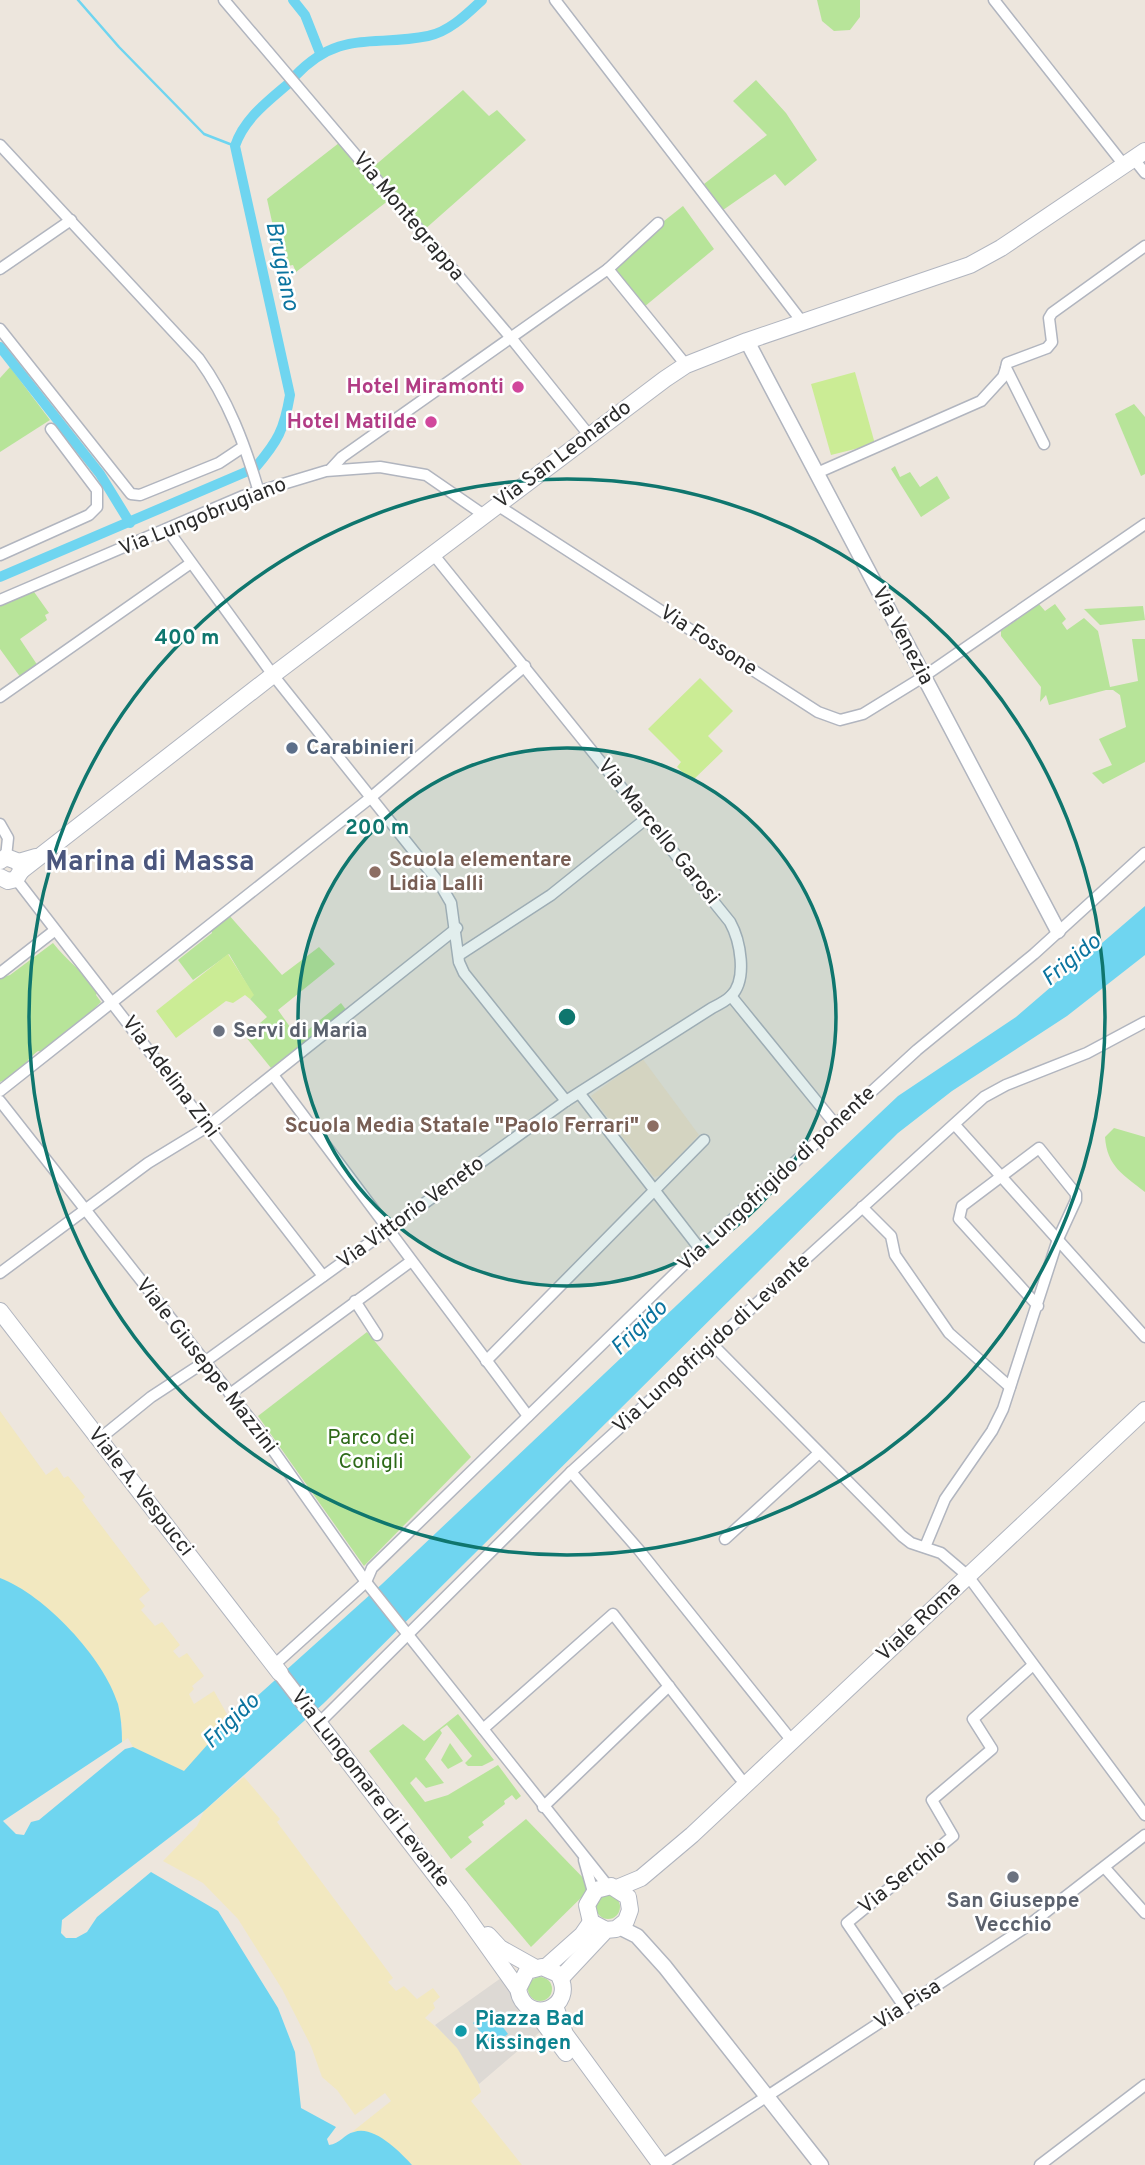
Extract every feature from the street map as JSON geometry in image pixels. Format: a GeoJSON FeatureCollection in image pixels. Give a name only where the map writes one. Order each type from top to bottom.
{"type":"FeatureCollection","features":[{"type":"Feature","properties":{"kind":"main road","name":"Via San Leonardo"},"geometry":{"type":"LineString","coordinates":[[8,871],[36,857],[589,435],[686,365],[747,341],[970,265],[1001,248],[1134,158]]}},
{"type":"Feature","properties":{"kind":"main road","name":"Viale A. Vespucci"},"geometry":{"type":"LineString","coordinates":[[0,1311],[277,1670]]}},
{"type":"Feature","properties":{"kind":"main road","name":"Viale Roma"},"geometry":{"type":"LineString","coordinates":[[606,1889],[641,1878],[692,1835],[1145,1410]]}},
{"type":"Feature","properties":{"kind":"main road","name":"Via Lungomare di Levante"},"geometry":{"type":"LineString","coordinates":[[316,1720],[459,1906],[518,1989]]}},
{"type":"Feature","properties":{"kind":"main road","name":"Viale Roma"},"geometry":{"type":"LineString","coordinates":[[561,1978],[680,1853],[692,1835]]}},
{"type":"Feature","properties":{"kind":"main road"},"geometry":{"type":"LineString","coordinates":[[606,1889],[626,1894],[615,1920],[586,1908],[606,1889]]}},
{"type":"Feature","properties":{"kind":"main road","name":"Via Lungomare di Levante"},"geometry":{"type":"LineString","coordinates":[[459,1906],[500,1948],[540,1967]]}},
{"type":"Feature","properties":{"kind":"main road","name":"Viale Roma"},"geometry":{"type":"LineString","coordinates":[[540,1967],[582,1935],[615,1920]]}},
{"type":"Feature","properties":{"kind":"main road"},"geometry":{"type":"LineString","coordinates":[[534,2011],[555,2006],[562,1996],[561,1978],[540,1967],[522,1976],[518,1989],[523,2003],[534,2011],[581,2072],[624,2117]]}},
{"type":"Feature","properties":{"kind":"main road"},"geometry":{"type":"LineString","coordinates":[[555,2006],[565,2034],[662,2165]]}},
{"type":"Feature","properties":{"kind":"street","name":"Via Montegrappa"},"geometry":{"type":"LineString","coordinates":[[224,0],[512,339],[589,435]]}},
{"type":"Feature","properties":{"kind":"street"},"geometry":{"type":"LineString","coordinates":[[555,0],[803,323]]}},
{"type":"Feature","properties":{"kind":"street"},"geometry":{"type":"LineString","coordinates":[[994,0],[1145,173]]}},
{"type":"Feature","properties":{"kind":"street"},"geometry":{"type":"LineString","coordinates":[[0,145],[199,359],[216,383],[258,487]]}},
{"type":"Feature","properties":{"kind":"street"},"geometry":{"type":"LineString","coordinates":[[0,269],[71,220]]}},
{"type":"Feature","properties":{"kind":"street"},"geometry":{"type":"LineString","coordinates":[[330,470],[342,457],[608,269],[658,223]]}},
{"type":"Feature","properties":{"kind":"street"},"geometry":{"type":"LineString","coordinates":[[817,473],[981,401],[995,388],[1007,363],[1047,348],[1052,342],[1049,318],[1052,313],[1145,246]]}},
{"type":"Feature","properties":{"kind":"street"},"geometry":{"type":"LineString","coordinates":[[608,269],[686,365]]}},
{"type":"Feature","properties":{"kind":"street"},"geometry":{"type":"LineString","coordinates":[[0,329],[131,495],[140,495],[219,463],[243,447]]}},
{"type":"Feature","properties":{"kind":"street","name":"Via Venezia"},"geometry":{"type":"LineString","coordinates":[[747,341],[1059,931]]}},
{"type":"Feature","properties":{"kind":"street"},"geometry":{"type":"LineString","coordinates":[[1006,368],[1044,444]]}},
{"type":"Feature","properties":{"kind":"street"},"geometry":{"type":"LineString","coordinates":[[0,555],[89,515],[97,507],[97,490],[51,429]]}},
{"type":"Feature","properties":{"kind":"street","name":"Via Lungobrugiano"},"geometry":{"type":"LineString","coordinates":[[0,600],[258,487],[330,470],[380,467],[426,475],[491,510]]}},
{"type":"Feature","properties":{"kind":"street","name":"Via Fossone"},"geometry":{"type":"LineString","coordinates":[[491,510],[828,718],[840,720],[863,714],[923,677],[1145,524]]}},
{"type":"Feature","properties":{"kind":"street"},"geometry":{"type":"LineString","coordinates":[[167,529],[273,675],[369,799],[440,884],[451,903],[464,972],[566,1101]]}},
{"type":"Feature","properties":{"kind":"street","name":"Via Marcello Garosi"},"geometry":{"type":"LineString","coordinates":[[433,554],[713,898],[733,929],[738,944],[739,978],[732,996]]}},
{"type":"Feature","properties":{"kind":"street"},"geometry":{"type":"LineString","coordinates":[[0,697],[191,563]]}},
{"type":"Feature","properties":{"kind":"street"},"geometry":{"type":"LineString","coordinates":[[0,1091],[369,799],[525,666]]}},
{"type":"Feature","properties":{"kind":"street"},"geometry":{"type":"LineString","coordinates":[[459,955],[551,895],[647,818]]}},
{"type":"Feature","properties":{"kind":"street"},"geometry":{"type":"LineString","coordinates":[[0,824],[8,838],[8,871]]}},
{"type":"Feature","properties":{"kind":"street","name":"Via Lungofrigido di ponente"},"geometry":{"type":"LineString","coordinates":[[277,1670],[369,1586],[372,1568],[700,1249],[936,1034],[1059,931],[1145,853]]}},
{"type":"Feature","properties":{"kind":"street","name":"Via Adelina Zini"},"geometry":{"type":"LineString","coordinates":[[8,871],[323,1276]]}},
{"type":"Feature","properties":{"kind":"street"},"geometry":{"type":"LineString","coordinates":[[0,1273],[148,1163],[207,1126],[457,928]]}},
{"type":"Feature","properties":{"kind":"street"},"geometry":{"type":"LineString","coordinates":[[0,973],[54,931]]}},
{"type":"Feature","properties":{"kind":"street"},"geometry":{"type":"LineString","coordinates":[[732,996],[835,1124]]}},
{"type":"Feature","properties":{"kind":"street","name":"Via Vittorio Veneto"},"geometry":{"type":"LineString","coordinates":[[98,1440],[151,1397],[203,1363],[566,1101],[732,996]]}},
{"type":"Feature","properties":{"kind":"street","name":"Via Lungofrigido di Levante"},"geometry":{"type":"LineString","coordinates":[[316,1720],[405,1630],[571,1472],[984,1097],[1006,1085],[1087,1053],[1145,1022]]}},
{"type":"Feature","properties":{"kind":"street"},"geometry":{"type":"LineString","coordinates":[[273,1075],[410,1262],[528,1416]]}},
{"type":"Feature","properties":{"kind":"street"},"geometry":{"type":"LineString","coordinates":[[580,1094],[700,1249]]}},
{"type":"Feature","properties":{"kind":"street","name":"Viale Giuseppe Mazzini"},"geometry":{"type":"LineString","coordinates":[[0,1101],[82,1212],[230,1394],[369,1586],[578,1848],[606,1889]]}},
{"type":"Feature","properties":{"kind":"street"},"geometry":{"type":"LineString","coordinates":[[955,1125],[1145,1337]]}},
{"type":"Feature","properties":{"kind":"street"},"geometry":{"type":"LineString","coordinates":[[486,1361],[704,1140]]}},
{"type":"Feature","properties":{"kind":"street"},"geometry":{"type":"LineString","coordinates":[[925,1547],[945,1499],[992,1431],[1038,1306],[1058,1239],[1067,1226],[1076,1194],[1039,1149],[962,1206],[959,1219],[1038,1306]]}},
{"type":"Feature","properties":{"kind":"street"},"geometry":{"type":"LineString","coordinates":[[862,1207],[891,1236],[895,1255],[949,1333],[1010,1387]]}},
{"type":"Feature","properties":{"kind":"street"},"geometry":{"type":"LineString","coordinates":[[230,1394],[410,1262]]}},
{"type":"Feature","properties":{"kind":"street"},"geometry":{"type":"LineString","coordinates":[[355,1301],[377,1335]]}},
{"type":"Feature","properties":{"kind":"street"},"geometry":{"type":"LineString","coordinates":[[712,1344],[902,1536],[941,1553],[968,1576],[1145,1815]]}},
{"type":"Feature","properties":{"kind":"street"},"geometry":{"type":"LineString","coordinates":[[726,1539],[819,1452]]}},
{"type":"Feature","properties":{"kind":"street"},"geometry":{"type":"LineString","coordinates":[[571,1472],[639,1550],[792,1741]]}},
{"type":"Feature","properties":{"kind":"street"},"geometry":{"type":"LineString","coordinates":[[484,1729],[613,1614],[740,1778]]}},
{"type":"Feature","properties":{"kind":"street","name":"Via Serchio"},"geometry":{"type":"LineString","coordinates":[[905,2008],[847,1923],[953,1836],[932,1800],[992,1749],[973,1719],[1032,1665]]}},
{"type":"Feature","properties":{"kind":"street","name":"Via Lungomare di Levante"},"geometry":{"type":"LineString","coordinates":[[277,1670],[316,1720]]}},
{"type":"Feature","properties":{"kind":"street"},"geometry":{"type":"LineString","coordinates":[[543,1807],[669,1686]]}},
{"type":"Feature","properties":{"kind":"street","name":"Via Pisa"},"geometry":{"type":"LineString","coordinates":[[662,2165],[1029,1925],[1145,1835]]}},
{"type":"Feature","properties":{"kind":"street"},"geometry":{"type":"LineString","coordinates":[[1105,1868],[1145,1913]]}},
{"type":"Feature","properties":{"kind":"street"},"geometry":{"type":"LineString","coordinates":[[615,1920],[637,1936],[665,1967],[821,2165]]}},
{"type":"Feature","properties":{"kind":"street"},"geometry":{"type":"LineString","coordinates":[[1040,2165],[1145,2085]]}},
{"type":"Feature","properties":{"kind":"shaded area","name":"Scuola Media Statale \"Paolo Ferrari\""},"geometry":{"type":"Polygon","coordinates":[[[642,1058],[699,1135],[661,1175],[654,1177],[591,1096],[642,1058]]]}},
{"type":"Feature","properties":{"kind":"shaded area","name":"Piazza Bad Kissingen"},"geometry":{"type":"Polygon","coordinates":[[[501,1978],[507,1979],[517,2009],[534,2020],[540,2032],[479,2084],[457,2048],[435,2025],[501,1978]]]}},
{"type":"Feature","properties":{"kind":"green space"},"geometry":{"type":"Polygon","coordinates":[[[817,0],[860,0],[860,17],[850,30],[834,31],[822,21],[817,0]]]}},
{"type":"Feature","properties":{"kind":"green space"},"geometry":{"type":"Polygon","coordinates":[[[756,80],[786,113],[817,160],[785,186],[775,174],[723,210],[704,184],[767,135],[733,101],[756,80]]]}},
{"type":"Feature","properties":{"kind":"green space"},"geometry":{"type":"Polygon","coordinates":[[[463,90],[489,116],[497,110],[526,140],[424,230],[372,168],[463,90]]]}},
{"type":"Feature","properties":{"kind":"green space"},"geometry":{"type":"Polygon","coordinates":[[[339,143],[389,200],[296,272],[293,265],[282,267],[267,199],[339,143]]]}},
{"type":"Feature","properties":{"kind":"green space"},"geometry":{"type":"Polygon","coordinates":[[[683,206],[714,249],[644,307],[612,269],[640,240],[683,206]]]}},
{"type":"Feature","properties":{"kind":"green space"},"geometry":{"type":"Polygon","coordinates":[[[10,367],[50,420],[0,452],[0,378],[10,367]]]}},
{"type":"Feature","properties":{"kind":"green space"},"geometry":{"type":"Polygon","coordinates":[[[855,372],[875,444],[831,455],[811,384],[855,372]]]}},
{"type":"Feature","properties":{"kind":"green space"},"geometry":{"type":"Polygon","coordinates":[[[1134,404],[1145,417],[1145,474],[1141,476],[1115,414],[1134,404]]]}},
{"type":"Feature","properties":{"kind":"green space"},"geometry":{"type":"Polygon","coordinates":[[[895,466],[900,477],[910,472],[920,487],[937,476],[950,498],[921,517],[891,469],[895,466]]]}},
{"type":"Feature","properties":{"kind":"green space"},"geometry":{"type":"Polygon","coordinates":[[[32,589],[49,613],[45,615],[47,620],[20,639],[38,666],[21,678],[0,649],[0,603],[32,589]]]}},
{"type":"Feature","properties":{"kind":"green space"},"geometry":{"type":"Polygon","coordinates":[[[1039,604],[1045,611],[1055,604],[1066,619],[1062,623],[1067,630],[1084,618],[1098,631],[1110,687],[1138,681],[1132,639],[1145,639],[1145,762],[1103,784],[1092,773],[1112,765],[1099,739],[1126,727],[1120,695],[1113,690],[1106,690],[1049,705],[1046,695],[1040,702],[1041,687],[1001,636],[1001,631],[1039,604]]]}},
{"type":"Feature","properties":{"kind":"green space"},"geometry":{"type":"Polygon","coordinates":[[[1143,606],[1145,620],[1100,625],[1084,609],[1143,606]]]}},
{"type":"Feature","properties":{"kind":"green space"},"geometry":{"type":"Polygon","coordinates":[[[700,678],[733,711],[708,736],[723,751],[692,781],[677,767],[681,762],[648,729],[700,678]]]}},
{"type":"Feature","properties":{"kind":"green space"},"geometry":{"type":"Polygon","coordinates":[[[228,914],[282,975],[319,947],[335,964],[278,1010],[298,1038],[341,1003],[347,1011],[271,1068],[245,1036],[267,1017],[250,999],[253,995],[229,954],[193,980],[178,960],[212,933],[211,929],[228,914]]]}},
{"type":"Feature","properties":{"kind":"green space"},"geometry":{"type":"Polygon","coordinates":[[[53,943],[99,989],[96,995],[101,1002],[82,1021],[77,1022],[76,1028],[42,1052],[38,1051],[17,1072],[0,1082],[0,978],[10,975],[53,943]]]}},
{"type":"Feature","properties":{"kind":"green space"},"geometry":{"type":"Polygon","coordinates":[[[228,954],[254,995],[250,999],[245,995],[233,1003],[226,1001],[176,1038],[156,1011],[228,954]]]}},
{"type":"Feature","properties":{"kind":"green space"},"geometry":{"type":"Polygon","coordinates":[[[1114,1128],[1145,1137],[1145,1192],[1118,1169],[1109,1156],[1105,1137],[1114,1128]]]}},
{"type":"Feature","properties":{"kind":"green space","name":"Parco dei Conigli"},"geometry":{"type":"Polygon","coordinates":[[[367,1332],[471,1457],[364,1566],[258,1416],[367,1332]]]}},
{"type":"Feature","properties":{"kind":"green space"},"geometry":{"type":"Polygon","coordinates":[[[458,1714],[494,1760],[482,1766],[468,1766],[465,1763],[472,1756],[447,1725],[440,1730],[442,1733],[425,1759],[444,1783],[426,1788],[416,1777],[410,1783],[425,1802],[448,1795],[498,1765],[521,1796],[516,1800],[512,1795],[504,1801],[505,1804],[482,1822],[484,1825],[468,1837],[472,1842],[451,1859],[369,1751],[403,1724],[424,1741],[458,1714]]]}},
{"type":"Feature","properties":{"kind":"green space"},"geometry":{"type":"Polygon","coordinates":[[[450,1743],[463,1761],[448,1769],[441,1760],[450,1743]]]}},
{"type":"Feature","properties":{"kind":"green space"},"geometry":{"type":"Polygon","coordinates":[[[526,1819],[592,1887],[531,1947],[465,1869],[526,1819]]]}},
{"type":"Feature","properties":{"kind":"green space"},"geometry":{"type":"Polygon","coordinates":[[[608,1895],[617,1898],[620,1907],[617,1916],[608,1919],[599,1916],[596,1907],[599,1898],[608,1895]]]}},
{"type":"Feature","properties":{"kind":"green space"},"geometry":{"type":"Polygon","coordinates":[[[540,1977],[548,1981],[552,1989],[548,1997],[540,2001],[532,1997],[528,1989],[532,1981],[540,1977]]]}},
{"type":"Feature","properties":{"kind":"sand"},"geometry":{"type":"Polygon","coordinates":[[[0,1411],[46,1475],[57,1467],[64,1478],[68,1476],[85,1497],[82,1500],[150,1590],[139,1599],[145,1606],[141,1610],[155,1626],[162,1622],[180,1645],[173,1651],[179,1658],[187,1653],[204,1676],[192,1686],[194,1689],[189,1694],[194,1704],[214,1691],[228,1716],[224,1726],[184,1772],[133,1747],[128,1738],[122,1742],[122,1724],[30,1596],[0,1578],[0,1411]]]}},
{"type":"Feature","properties":{"kind":"sand"},"geometry":{"type":"Polygon","coordinates":[[[244,1777],[280,1819],[277,1822],[393,1978],[388,1982],[396,1991],[404,1986],[417,1999],[433,1988],[440,1997],[433,2003],[435,2008],[425,2018],[451,2041],[466,2060],[481,2092],[471,2101],[522,2165],[412,2165],[393,2146],[378,2136],[352,2132],[391,2101],[385,2093],[355,2115],[337,2090],[322,2077],[311,2046],[282,1989],[238,1919],[203,1883],[163,1861],[197,1826],[204,1811],[244,1777]]]}},
{"type":"Feature","properties":{"kind":"water","name":"Frigido"},"geometry":{"type":"Polygon","coordinates":[[[1145,906],[1145,955],[1067,1016],[952,1091],[898,1133],[324,1703],[204,1811],[62,1920],[61,1933],[66,1938],[76,1938],[87,1932],[97,1917],[151,1872],[218,1911],[278,2008],[295,2052],[301,2108],[336,2127],[327,2139],[329,2145],[354,2132],[370,2132],[386,2141],[412,2165],[0,2165],[0,1578],[35,1598],[71,1630],[86,1648],[111,1686],[118,1704],[122,1737],[122,1742],[3,1821],[16,1834],[24,1835],[31,1822],[39,1820],[125,1749],[133,1747],[184,1771],[224,1726],[382,1584],[898,1096],[1016,1017],[1145,906]]]}},
{"type":"Feature","properties":{"kind":"water"},"geometry":{"type":"Polygon","coordinates":[[[490,2010],[508,2034],[492,2046],[473,2023],[490,2010]]]}},
{"type":"Feature","properties":{"kind":"waterway"},"geometry":{"type":"LineString","coordinates":[[78,0],[119,47],[204,134],[235,146]]}},
{"type":"Feature","properties":{"kind":"waterway"},"geometry":{"type":"LineString","coordinates":[[293,0],[305,15],[320,53]]}},
{"type":"Feature","properties":{"kind":"waterway","name":"Brugiano"},"geometry":{"type":"LineString","coordinates":[[295,76],[311,61],[342,46],[436,34],[457,22],[482,0]]}},
{"type":"Feature","properties":{"kind":"waterway","name":"Brugiano"},"geometry":{"type":"LineString","coordinates":[[255,468],[279,434],[290,395],[235,146],[250,119],[288,84]]}},
{"type":"Feature","properties":{"kind":"waterway","name":"Brugiano"},"geometry":{"type":"LineString","coordinates":[[0,347],[100,474],[130,523]]}},
{"type":"Feature","properties":{"kind":"waterway","name":"Brugiano"},"geometry":{"type":"LineString","coordinates":[[0,577],[248,471]]}},
{"type":"Feature","properties":{"kind":"place","name":"Hotel Miramonti"},"geometry":{"type":"Point","coordinates":[518,387]}},
{"type":"Feature","properties":{"kind":"place","name":"Hotel Matilde"},"geometry":{"type":"Point","coordinates":[431,422]}},
{"type":"Feature","properties":{"kind":"place","name":"Carabinieri"},"geometry":{"type":"Point","coordinates":[292,748]}},
{"type":"Feature","properties":{"kind":"place","name":"Scuola elementare Lidia Lalli"},"geometry":{"type":"Point","coordinates":[375,872]}},
{"type":"Feature","properties":{"kind":"place","name":"Servi di Maria"},"geometry":{"type":"Point","coordinates":[219,1031]}},
{"type":"Feature","properties":{"kind":"place","name":"Scuola Media Statale \"Paolo Ferrari\""},"geometry":{"type":"Point","coordinates":[653,1126]}},
{"type":"Feature","properties":{"kind":"place","name":"San Giuseppe Vecchio"},"geometry":{"type":"Point","coordinates":[1013,1877]}},
{"type":"Feature","properties":{"kind":"place","name":"Piazza Bad Kissingen"},"geometry":{"type":"Point","coordinates":[461,2031]}},
{"type":"Feature","properties":{"kind":"district","name":"Marina di Massa"},"geometry":{"type":"Point","coordinates":[150,863]}}]}
